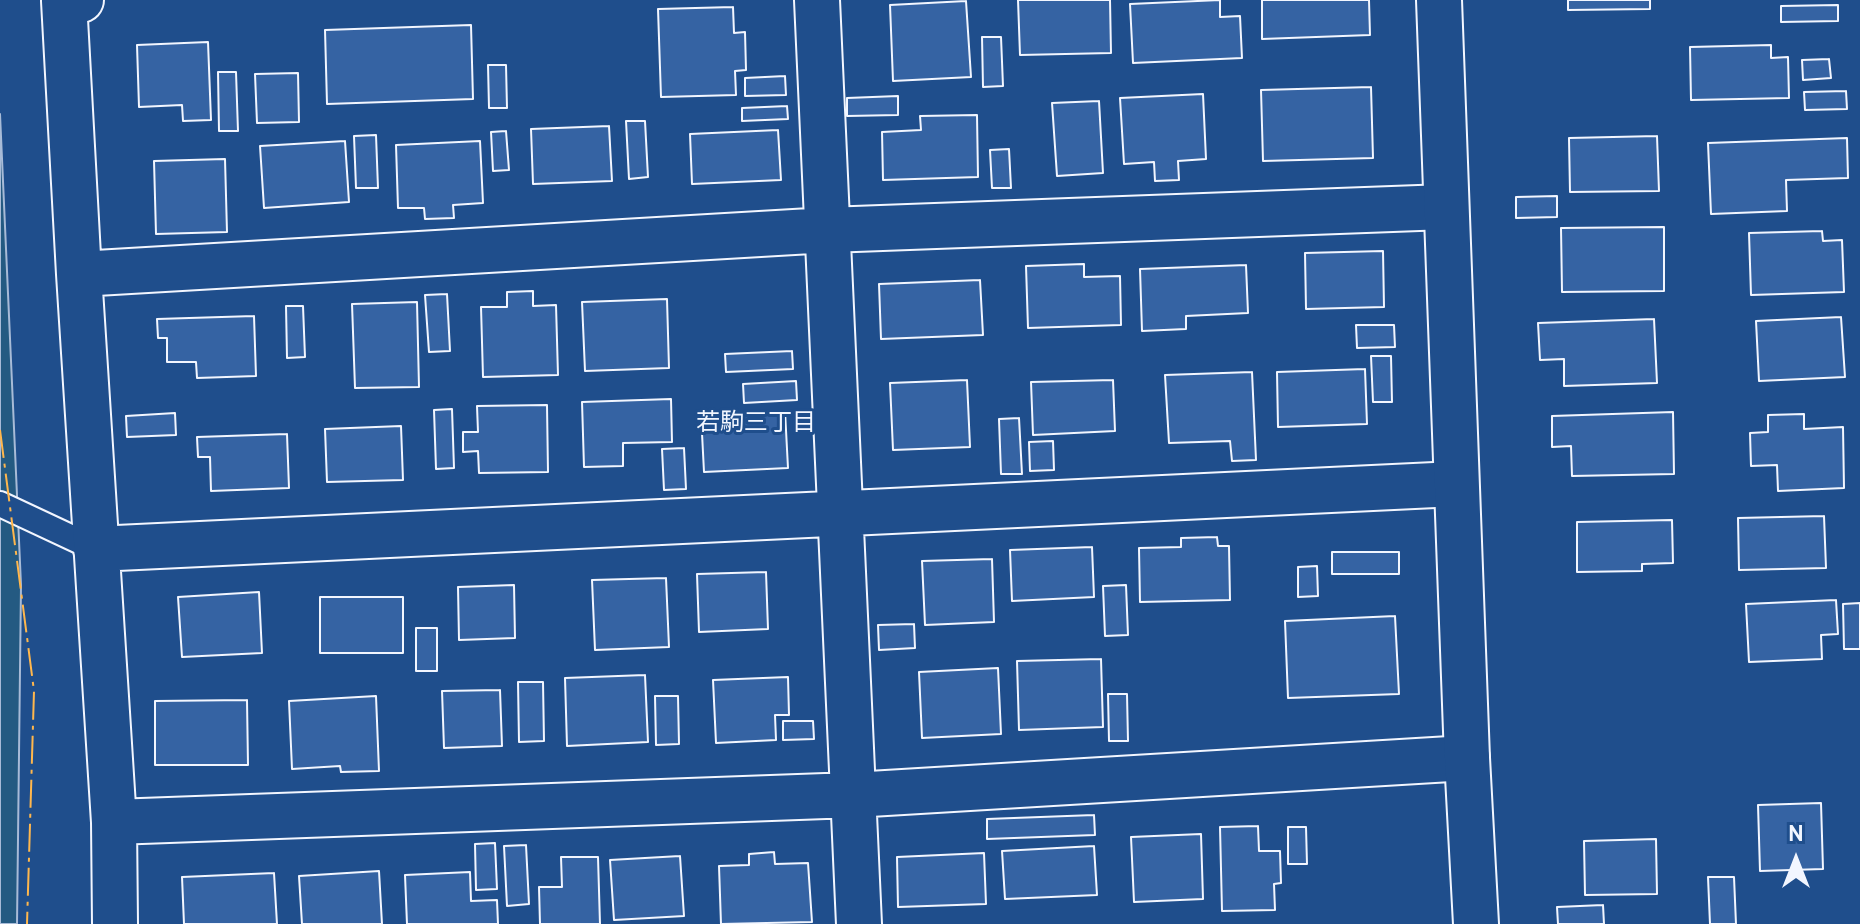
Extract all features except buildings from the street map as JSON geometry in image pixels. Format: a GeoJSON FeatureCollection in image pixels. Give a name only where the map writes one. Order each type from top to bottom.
{"type":"FeatureCollection","features":[{"type":"Feature","properties":{"kind":"street"},"geometry":{"type":"LineString","coordinates":[[81,0],[64,0],[114,822],[115,924]]}},
{"type":"Feature","properties":{"kind":"street"},"geometry":{"type":"LineString","coordinates":[[817,0],[859,924]]}},
{"type":"Feature","properties":{"kind":"street"},"geometry":{"type":"LineString","coordinates":[[1439,0],[1476,924]]}},
{"type":"Feature","properties":{"kind":"street"},"geometry":{"type":"LineString","coordinates":[[79,274],[828,230],[1446,207]]}},
{"type":"Feature","properties":{"kind":"street"},"geometry":{"type":"LineString","coordinates":[[96,549],[1456,484]]}},
{"type":"Feature","properties":{"kind":"street"},"geometry":{"type":"LineString","coordinates":[[114,822],[853,795],[1467,758]]}},
{"type":"Feature","properties":{"kind":"lane"},"geometry":{"type":"LineString","coordinates":[[0,504],[96,549]]}},
{"type":"Feature","properties":{"kind":"shaded area"},"geometry":{"type":"Polygon","coordinates":[[[0,114],[21,585],[17,924],[0,924],[0,114]]]}},
{"type":"Feature","properties":{"kind":"power"},"geometry":{"type":"LineString","coordinates":[[0,430],[34,691],[27,924]]}},
{"type":"Feature","properties":{"kind":"district","name":"若駒三丁目"},"geometry":{"type":"Point","coordinates":[756,425]}}]}
